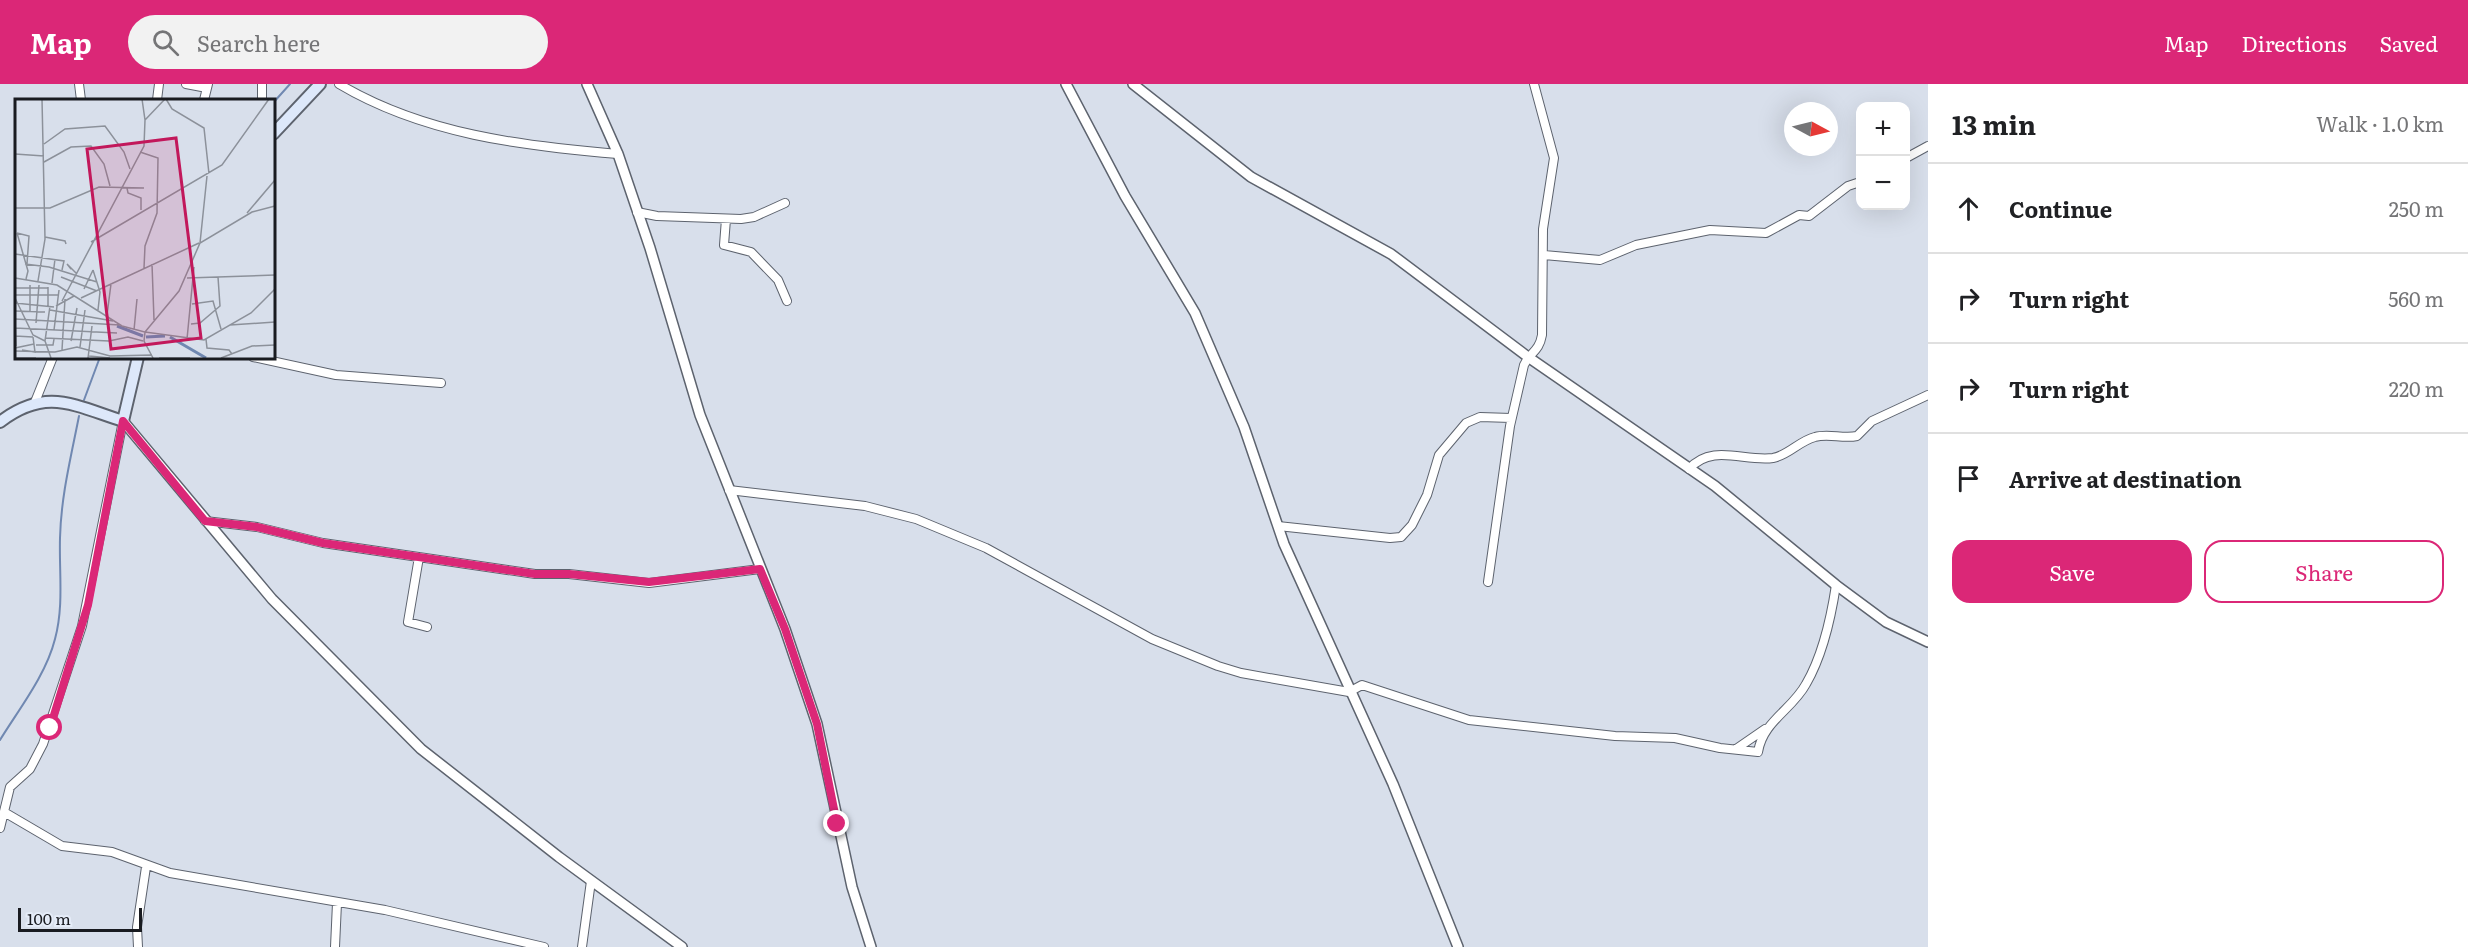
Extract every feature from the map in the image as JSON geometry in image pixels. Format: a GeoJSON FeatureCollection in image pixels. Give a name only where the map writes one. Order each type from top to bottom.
{"type":"FeatureCollection","features":[{"type":"Feature","properties":{"kind":"main road"},"geometry":{"type":"LineString","coordinates":[[274,133],[320,84]]}},
{"type":"Feature","properties":{"kind":"main road"},"geometry":{"type":"LineString","coordinates":[[0,422],[35,402],[65,403],[123,421],[138,358]]}},
{"type":"Feature","properties":{"kind":"street"},"geometry":{"type":"LineString","coordinates":[[79,84],[81,99]]}},
{"type":"Feature","properties":{"kind":"street"},"geometry":{"type":"LineString","coordinates":[[157,99],[159,84]]}},
{"type":"Feature","properties":{"kind":"street"},"geometry":{"type":"LineString","coordinates":[[186,84],[207,86]]}},
{"type":"Feature","properties":{"kind":"street"},"geometry":{"type":"LineString","coordinates":[[339,84],[382,106],[439,127],[512,141],[618,154]]}},
{"type":"Feature","properties":{"kind":"street"},"geometry":{"type":"LineString","coordinates":[[587,84],[618,154],[690,387],[785,629],[819,731],[852,887],[872,947]]}},
{"type":"Feature","properties":{"kind":"street"},"geometry":{"type":"LineString","coordinates":[[1066,84],[1125,196],[1189,302],[1241,419],[1278,526],[1349,692],[1409,821],[1458,947]]}},
{"type":"Feature","properties":{"kind":"street"},"geometry":{"type":"LineString","coordinates":[[1133,84],[1251,177],[1391,254],[1528,357],[1724,492],[1836,585],[1893,626],[1928,642]]}},
{"type":"Feature","properties":{"kind":"street"},"geometry":{"type":"LineString","coordinates":[[1488,582],[1511,418],[1528,357],[1538,350],[1542,335],[1544,218],[1554,158],[1534,84]]}},
{"type":"Feature","properties":{"kind":"street"},"geometry":{"type":"LineString","coordinates":[[1909,156],[1928,146]]}},
{"type":"Feature","properties":{"kind":"street"},"geometry":{"type":"LineString","coordinates":[[1544,255],[1600,260],[1610,258],[1630,246],[1710,230],[1766,233],[1800,215],[1809,216],[1848,186],[1856,183]]}},
{"type":"Feature","properties":{"kind":"street"},"geometry":{"type":"LineString","coordinates":[[637,212],[657,216],[754,218],[785,203]]}},
{"type":"Feature","properties":{"kind":"street"},"geometry":{"type":"LineString","coordinates":[[726,219],[724,245],[751,252],[778,280],[787,301]]}},
{"type":"Feature","properties":{"kind":"street"},"geometry":{"type":"LineString","coordinates":[[35,402],[53,358]]}},
{"type":"Feature","properties":{"kind":"street"},"geometry":{"type":"LineString","coordinates":[[259,358],[336,375],[441,383]]}},
{"type":"Feature","properties":{"kind":"street"},"geometry":{"type":"LineString","coordinates":[[1689,469],[1704,457],[1719,454],[1773,458],[1784,455],[1818,436],[1857,436],[1872,421],[1928,395]]}},
{"type":"Feature","properties":{"kind":"street"},"geometry":{"type":"LineString","coordinates":[[1278,526],[1390,538],[1401,537],[1412,525],[1426,495],[1439,455],[1466,423],[1480,417],[1511,418]]}},
{"type":"Feature","properties":{"kind":"street"},"geometry":{"type":"LineString","coordinates":[[123,421],[284,612],[421,749],[591,881],[682,947]]}},
{"type":"Feature","properties":{"kind":"street"},"geometry":{"type":"LineString","coordinates":[[0,828],[10,788],[30,769],[40,752],[82,626],[123,421]]}},
{"type":"Feature","properties":{"kind":"street"},"geometry":{"type":"LineString","coordinates":[[729,490],[865,506],[916,519],[986,548],[1152,639],[1241,673],[1349,692],[1362,685],[1469,720],[1615,736],[1675,738],[1734,750],[1758,752],[1766,728]]}},
{"type":"Feature","properties":{"kind":"street"},"geometry":{"type":"LineString","coordinates":[[205,521],[257,527],[323,543],[535,574],[569,574],[649,582],[760,569]]}},
{"type":"Feature","properties":{"kind":"street"},"geometry":{"type":"LineString","coordinates":[[419,556],[408,618],[411,624],[427,627]]}},
{"type":"Feature","properties":{"kind":"street"},"geometry":{"type":"LineString","coordinates":[[1734,750],[1766,728],[1797,697],[1814,669],[1831,614],[1836,585]]}},
{"type":"Feature","properties":{"kind":"street"},"geometry":{"type":"LineString","coordinates":[[4,812],[62,846],[112,852],[146,867],[397,912],[544,947]]}},
{"type":"Feature","properties":{"kind":"street"},"geometry":{"type":"LineString","coordinates":[[138,947],[137,927],[146,867]]}},
{"type":"Feature","properties":{"kind":"street"},"geometry":{"type":"LineString","coordinates":[[582,947],[591,881]]}},
{"type":"Feature","properties":{"kind":"street"},"geometry":{"type":"LineString","coordinates":[[335,947],[337,903]]}},
{"type":"Feature","properties":{"kind":"waterway"},"geometry":{"type":"LineString","coordinates":[[274,102],[290,84]]}},
{"type":"Feature","properties":{"kind":"waterway"},"geometry":{"type":"LineString","coordinates":[[84,400],[100,358]]}},
{"type":"Feature","properties":{"kind":"waterway"},"geometry":{"type":"LineString","coordinates":[[0,740],[39,679],[51,652],[58,627],[62,507],[79,416]]}},
{"type":"Feature","properties":{"kind":"route"},"geometry":{"type":"LineString","coordinates":[[50,728],[88,605],[123,421],[205,521],[257,527],[323,543],[370,548],[535,574],[569,574],[649,582],[760,569],[785,629],[817,724],[824,749],[837,824]]}}]}
